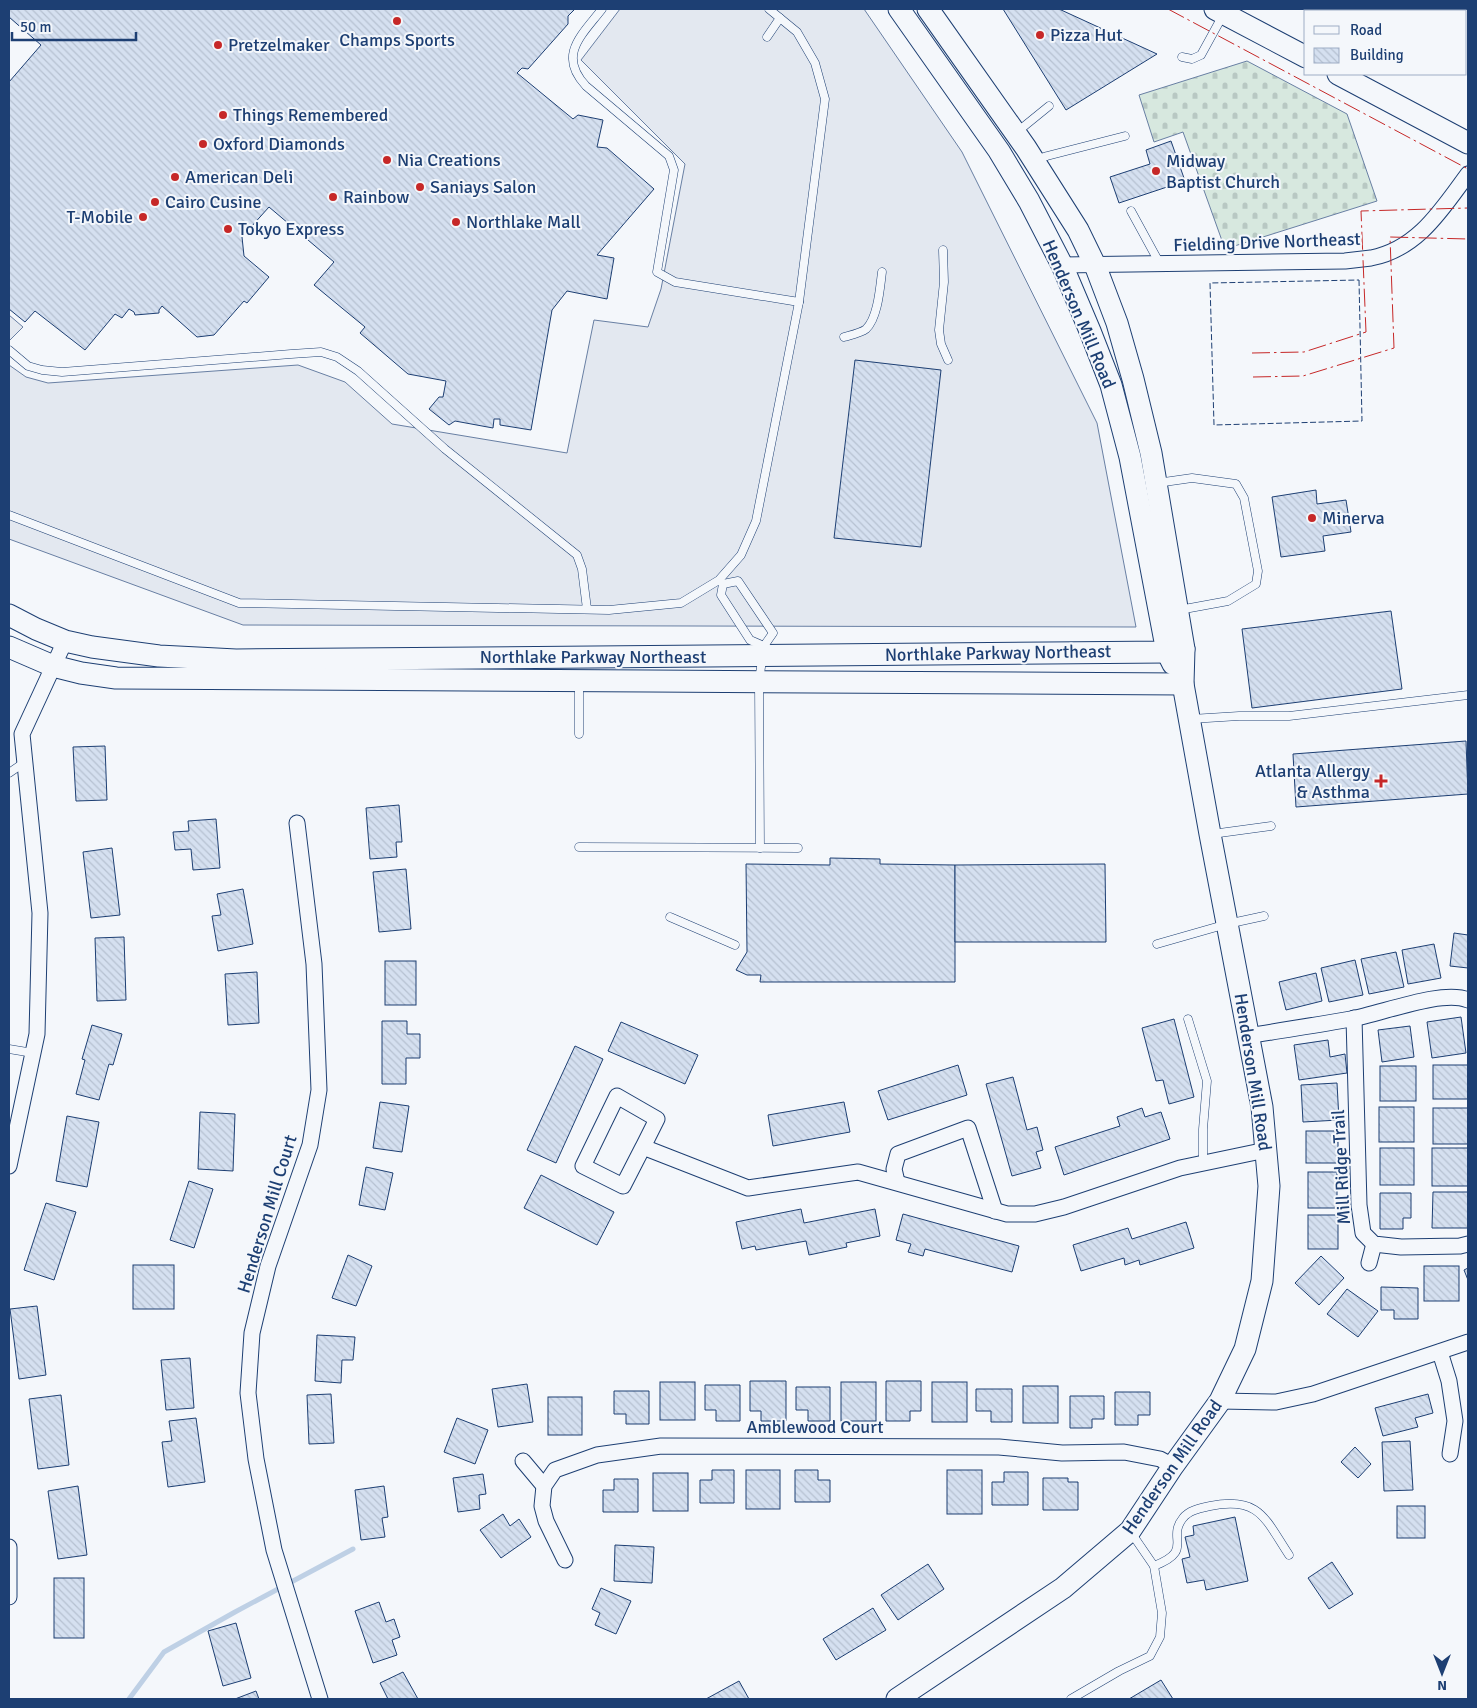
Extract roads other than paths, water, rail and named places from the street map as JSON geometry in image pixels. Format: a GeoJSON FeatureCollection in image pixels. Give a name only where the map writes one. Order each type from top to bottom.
{"type":"FeatureCollection","features":[{"type":"Feature","properties":{"kind":"street","name":"Henderson Mill Road"},"geometry":{"type":"LineString","coordinates":[[897,1699],[1063,1588],[1130,1531],[1173,1466],[1220,1401],[1245,1349],[1262,1281],[1269,1186],[1262,1107],[1183,684],[1130,457],[1111,385],[1062,265],[1029,201],[999,151],[899,9]]}},
{"type":"Feature","properties":{"kind":"street","name":"Henderson Mill Road"},"geometry":{"type":"LineString","coordinates":[[928,9],[1034,161],[1078,230],[1095,265],[1117,323],[1151,453],[1177,611],[1175,651]]}},
{"type":"Feature","properties":{"kind":"street"},"geometry":{"type":"LineString","coordinates":[[1219,11],[1304,56]]}},
{"type":"Feature","properties":{"kind":"street"},"geometry":{"type":"LineString","coordinates":[[1340,75],[1468,143]]}},
{"type":"Feature","properties":{"kind":"street","name":"Fielding Drive Northeast"},"geometry":{"type":"LineString","coordinates":[[1062,265],[1344,261],[1373,258],[1396,249],[1420,234],[1440,212],[1468,174]]}},
{"type":"Feature","properties":{"kind":"street","name":"Northlake Parkway Northeast"},"geometry":{"type":"LineString","coordinates":[[9,615],[65,641],[92,647],[158,656],[236,660],[764,651],[1175,651]]}},
{"type":"Feature","properties":{"kind":"street"},"geometry":{"type":"LineString","coordinates":[[9,1166],[37,1034],[40,914],[22,734],[65,641]]}},
{"type":"Feature","properties":{"kind":"street","name":"Northlake Parkway Northeast"},"geometry":{"type":"LineString","coordinates":[[9,647],[53,666],[81,674],[116,678],[386,678],[579,681],[1183,684]]}},
{"type":"Feature","properties":{"kind":"street","name":"Henderson Mill Court"},"geometry":{"type":"LineString","coordinates":[[297,822],[314,964],[319,1090],[310,1145],[268,1266],[252,1333],[248,1393],[256,1459],[274,1550],[320,1699]]}},
{"type":"Feature","properties":{"kind":"street"},"geometry":{"type":"LineString","coordinates":[[1248,1036],[1354,1018],[1417,1002],[1459,996],[1468,1000]]}},
{"type":"Feature","properties":{"kind":"street","name":"Mill Ridge Trail"},"geometry":{"type":"LineString","coordinates":[[1354,1018],[1359,1205],[1363,1233],[1374,1244]]}},
{"type":"Feature","properties":{"kind":"street"},"geometry":{"type":"LineString","coordinates":[[617,1096],[657,1118],[644,1148],[622,1186],[584,1166],[617,1096]]}},
{"type":"Feature","properties":{"kind":"street"},"geometry":{"type":"LineString","coordinates":[[897,1182],[894,1169],[898,1154],[968,1128],[995,1211]]}},
{"type":"Feature","properties":{"kind":"street"},"geometry":{"type":"LineString","coordinates":[[644,1148],[748,1188],[858,1172],[1007,1214],[1035,1214],[1064,1207],[1180,1168],[1266,1150]]}},
{"type":"Feature","properties":{"kind":"street"},"geometry":{"type":"LineString","coordinates":[[1369,1263],[1374,1244],[1401,1247],[1460,1246],[1468,1244]]}},
{"type":"Feature","properties":{"kind":"street"},"geometry":{"type":"LineString","coordinates":[[1220,1401],[1276,1402],[1313,1394],[1468,1342]]}},
{"type":"Feature","properties":{"kind":"street"},"geometry":{"type":"LineString","coordinates":[[1440,1352],[1449,1381],[1455,1421],[1450,1454]]}},
{"type":"Feature","properties":{"kind":"street","name":"Amblewood Court"},"geometry":{"type":"LineString","coordinates":[[544,1486],[555,1470],[597,1455],[661,1446],[999,1447],[1062,1452],[1124,1452],[1160,1459],[1173,1466]]}},
{"type":"Feature","properties":{"kind":"street"},"geometry":{"type":"LineString","coordinates":[[523,1461],[544,1486],[542,1506],[546,1521],[565,1560]]}},
{"type":"Feature","properties":{"kind":"street"},"geometry":{"type":"LineString","coordinates":[[9,1547],[9,1597]]}},
{"type":"Feature","properties":{"kind":"lane"},"geometry":{"type":"LineString","coordinates":[[602,9],[572,52],[572,64],[577,76],[586,86],[668,156],[674,170],[657,272],[675,282],[799,302]]}},
{"type":"Feature","properties":{"kind":"lane"},"geometry":{"type":"LineString","coordinates":[[9,515],[240,604],[609,610],[681,604],[721,582],[741,556],[756,521],[799,302],[825,99],[816,63],[797,32],[769,9]]}},
{"type":"Feature","properties":{"kind":"lane"},"geometry":{"type":"LineString","coordinates":[[1182,57],[1192,59],[1201,55],[1219,11]]}},
{"type":"Feature","properties":{"kind":"lane"},"geometry":{"type":"LineString","coordinates":[[767,37],[780,18]]}},
{"type":"Feature","properties":{"kind":"lane"},"geometry":{"type":"LineString","coordinates":[[1016,134],[1049,106]]}},
{"type":"Feature","properties":{"kind":"lane"},"geometry":{"type":"LineString","coordinates":[[1034,161],[1125,136]]}},
{"type":"Feature","properties":{"kind":"lane"},"geometry":{"type":"LineString","coordinates":[[1131,211],[1160,264]]}},
{"type":"Feature","properties":{"kind":"lane"},"geometry":{"type":"LineString","coordinates":[[943,250],[944,282],[939,330],[941,344],[948,360]]}},
{"type":"Feature","properties":{"kind":"lane"},"geometry":{"type":"LineString","coordinates":[[844,337],[865,330],[872,321],[882,272]]}},
{"type":"Feature","properties":{"kind":"lane"},"geometry":{"type":"LineString","coordinates":[[9,350],[28,366],[42,370],[62,372],[321,352],[337,357],[358,371],[445,449],[576,556],[582,569],[587,609]]}},
{"type":"Feature","properties":{"kind":"lane"},"geometry":{"type":"LineString","coordinates":[[1156,483],[1192,478],[1236,484],[1244,498],[1258,572],[1256,584],[1228,601],[1177,611]]}},
{"type":"Feature","properties":{"kind":"lane"},"geometry":{"type":"LineString","coordinates":[[721,582],[738,581],[773,633],[764,651],[759,681],[760,848]]}},
{"type":"Feature","properties":{"kind":"lane"},"geometry":{"type":"LineString","coordinates":[[721,582],[721,596],[750,640],[764,651]]}},
{"type":"Feature","properties":{"kind":"lane"},"geometry":{"type":"LineString","coordinates":[[579,681],[579,734]]}},
{"type":"Feature","properties":{"kind":"lane"},"geometry":{"type":"LineString","coordinates":[[1189,719],[1289,716],[1468,695]]}},
{"type":"Feature","properties":{"kind":"lane"},"geometry":{"type":"LineString","coordinates":[[9,773],[25,762]]}},
{"type":"Feature","properties":{"kind":"lane"},"geometry":{"type":"LineString","coordinates":[[1210,834],[1271,826]]}},
{"type":"Feature","properties":{"kind":"lane"},"geometry":{"type":"LineString","coordinates":[[579,846],[798,848]]}},
{"type":"Feature","properties":{"kind":"lane"},"geometry":{"type":"LineString","coordinates":[[1157,944],[1227,924],[1264,916]]}},
{"type":"Feature","properties":{"kind":"lane"},"geometry":{"type":"LineString","coordinates":[[670,917],[734,945]]}},
{"type":"Feature","properties":{"kind":"lane"},"geometry":{"type":"LineString","coordinates":[[1188,1019],[1206,1081],[1203,1163]]}},
{"type":"Feature","properties":{"kind":"lane"},"geometry":{"type":"LineString","coordinates":[[9,1049],[33,1053]]}},
{"type":"Feature","properties":{"kind":"lane"},"geometry":{"type":"LineString","coordinates":[[1154,1566],[1164,1562],[1176,1553],[1178,1530],[1182,1519],[1191,1512],[1231,1502],[1247,1505],[1264,1516],[1289,1555]]}},
{"type":"Feature","properties":{"kind":"lane"},"geometry":{"type":"LineString","coordinates":[[1071,1699],[1111,1675],[1150,1656],[1160,1637],[1162,1613],[1154,1566],[1130,1531]]}},
{"type":"Feature","properties":{"kind":"waterway"},"geometry":{"type":"LineString","coordinates":[[129,1699],[164,1652],[353,1549]]}},
{"type":"Feature","properties":{"kind":"place","name":"Champs Sports"},"geometry":{"type":"Point","coordinates":[397,21]}},
{"type":"Feature","properties":{"kind":"place","name":"Pizza Hut"},"geometry":{"type":"Point","coordinates":[1040,35]}},
{"type":"Feature","properties":{"kind":"place","name":"Pretzelmaker"},"geometry":{"type":"Point","coordinates":[218,45]}},
{"type":"Feature","properties":{"kind":"place","name":"Things Remembered"},"geometry":{"type":"Point","coordinates":[223,115]}},
{"type":"Feature","properties":{"kind":"place","name":"Oxford Diamonds"},"geometry":{"type":"Point","coordinates":[203,144]}},
{"type":"Feature","properties":{"kind":"place","name":"Nia Creations"},"geometry":{"type":"Point","coordinates":[387,160]}},
{"type":"Feature","properties":{"kind":"place","name":"Midway Baptist Church"},"geometry":{"type":"Point","coordinates":[1156,171]}},
{"type":"Feature","properties":{"kind":"place","name":"American Deli"},"geometry":{"type":"Point","coordinates":[175,177]}},
{"type":"Feature","properties":{"kind":"place","name":"Saniays Salon"},"geometry":{"type":"Point","coordinates":[420,187]}},
{"type":"Feature","properties":{"kind":"place","name":"Rainbow"},"geometry":{"type":"Point","coordinates":[333,197]}},
{"type":"Feature","properties":{"kind":"place","name":"Cairo Cusine"},"geometry":{"type":"Point","coordinates":[155,202]}},
{"type":"Feature","properties":{"kind":"place","name":"T-Mobile"},"geometry":{"type":"Point","coordinates":[143,217]}},
{"type":"Feature","properties":{"kind":"place","name":"Northlake Mall"},"geometry":{"type":"Point","coordinates":[456,222]}},
{"type":"Feature","properties":{"kind":"place","name":"Tokyo Express"},"geometry":{"type":"Point","coordinates":[228,229]}},
{"type":"Feature","properties":{"kind":"place","name":"Minerva"},"geometry":{"type":"Point","coordinates":[1312,518]}},
{"type":"Feature","properties":{"kind":"place","name":"Atlanta Allergy & Asthma"},"geometry":{"type":"Point","coordinates":[1381,781]}}]}
